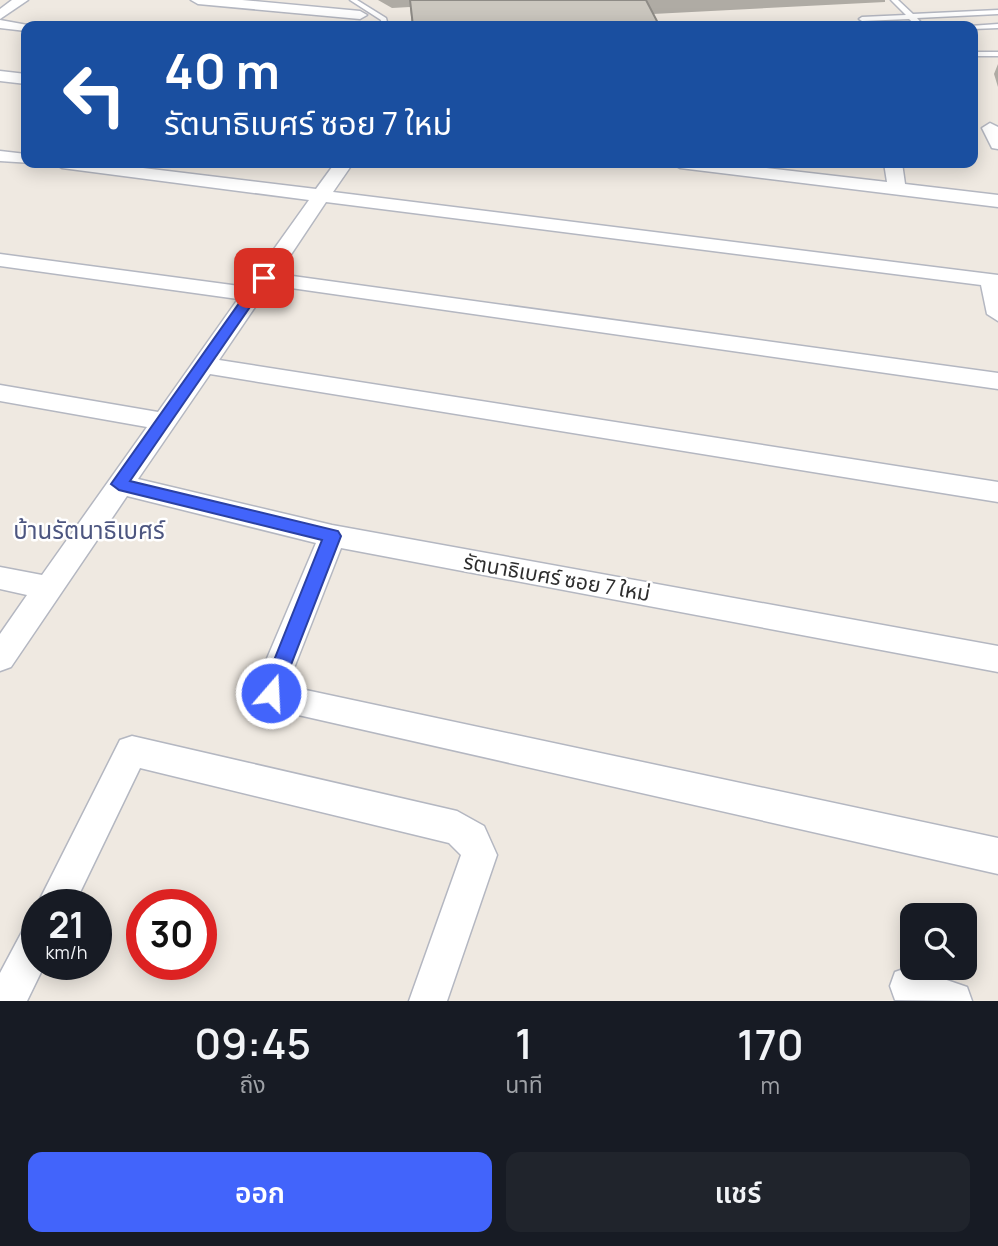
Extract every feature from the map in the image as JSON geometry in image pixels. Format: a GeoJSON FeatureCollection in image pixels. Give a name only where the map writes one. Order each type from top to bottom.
{"type":"FeatureCollection","features":[{"type":"Feature","properties":{"kind":"street"},"geometry":{"type":"LineString","coordinates":[[0,15],[21,0]]}},
{"type":"Feature","properties":{"kind":"street"},"geometry":{"type":"LineString","coordinates":[[198,0],[360,15]]}},
{"type":"Feature","properties":{"kind":"street"},"geometry":{"type":"LineString","coordinates":[[345,0],[369,21]]}},
{"type":"Feature","properties":{"kind":"street"},"geometry":{"type":"LineString","coordinates":[[0,24],[21,26]]}},
{"type":"Feature","properties":{"kind":"street"},"geometry":{"type":"LineString","coordinates":[[0,76],[21,78]]}},
{"type":"Feature","properties":{"kind":"street"},"geometry":{"type":"LineString","coordinates":[[990,128],[998,144]]}},
{"type":"Feature","properties":{"kind":"street"},"geometry":{"type":"LineString","coordinates":[[0,156],[21,158]]}},
{"type":"Feature","properties":{"kind":"street"},"geometry":{"type":"LineString","coordinates":[[106,168],[323,193],[994,280],[998,314]]}},
{"type":"Feature","properties":{"kind":"street"},"geometry":{"type":"LineString","coordinates":[[0,658],[162,421],[340,168]]}},
{"type":"Feature","properties":{"kind":"street"},"geometry":{"type":"LineString","coordinates":[[762,168],[897,189],[998,201]]}},
{"type":"Feature","properties":{"kind":"street"},"geometry":{"type":"LineString","coordinates":[[894,168],[897,189]]}},
{"type":"Feature","properties":{"kind":"street"},"geometry":{"type":"LineString","coordinates":[[0,260],[257,286],[998,380]]}},
{"type":"Feature","properties":{"kind":"street"},"geometry":{"type":"LineString","coordinates":[[202,365],[998,492]]}},
{"type":"Feature","properties":{"kind":"street"},"geometry":{"type":"LineString","coordinates":[[0,393],[162,421]]}},
{"type":"Feature","properties":{"kind":"street","name":"รัตนาธิเบศร์ ซอย 7 ใหม่"},"geometry":{"type":"LineString","coordinates":[[119,484],[332,536],[998,659]]}},
{"type":"Feature","properties":{"kind":"street"},"geometry":{"type":"LineString","coordinates":[[332,536],[271,689],[274,696],[998,856]]}},
{"type":"Feature","properties":{"kind":"street"},"geometry":{"type":"LineString","coordinates":[[0,578],[48,588]]}},
{"type":"Feature","properties":{"kind":"street"},"geometry":{"type":"LineString","coordinates":[[63,889],[132,751],[457,828],[472,838],[479,855],[428,1001]]}},
{"type":"Feature","properties":{"kind":"street"},"geometry":{"type":"LineString","coordinates":[[6,1001],[21,972]]}},
{"type":"Feature","properties":{"kind":"street"},"geometry":{"type":"LineString","coordinates":[[909,986],[953,1001]]}},
{"type":"Feature","properties":{"kind":"lane"},"geometry":{"type":"LineString","coordinates":[[353,0],[384,21]]}},
{"type":"Feature","properties":{"kind":"lane"},"geometry":{"type":"LineString","coordinates":[[894,0],[916,21]]}},
{"type":"Feature","properties":{"kind":"lane"},"geometry":{"type":"LineString","coordinates":[[862,19],[998,12]]}},
{"type":"Feature","properties":{"kind":"lane"},"geometry":{"type":"LineString","coordinates":[[978,27],[998,26]]}},
{"type":"Feature","properties":{"kind":"lane"},"geometry":{"type":"LineString","coordinates":[[978,54],[998,54]]}},
{"type":"Feature","properties":{"kind":"building"},"geometry":{"type":"Polygon","coordinates":[[[410,0],[646,0],[657,21],[412,21],[410,0]]]}},
{"type":"Feature","properties":{"kind":"district","name":"บ้านรัตนาธิเบศร์"},"geometry":{"type":"Point","coordinates":[89,529]}},
{"type":"Feature","properties":{"kind":"route"},"geometry":{"type":"LineString","coordinates":[[264,278],[119,484],[332,536],[271,693]]}}]}
